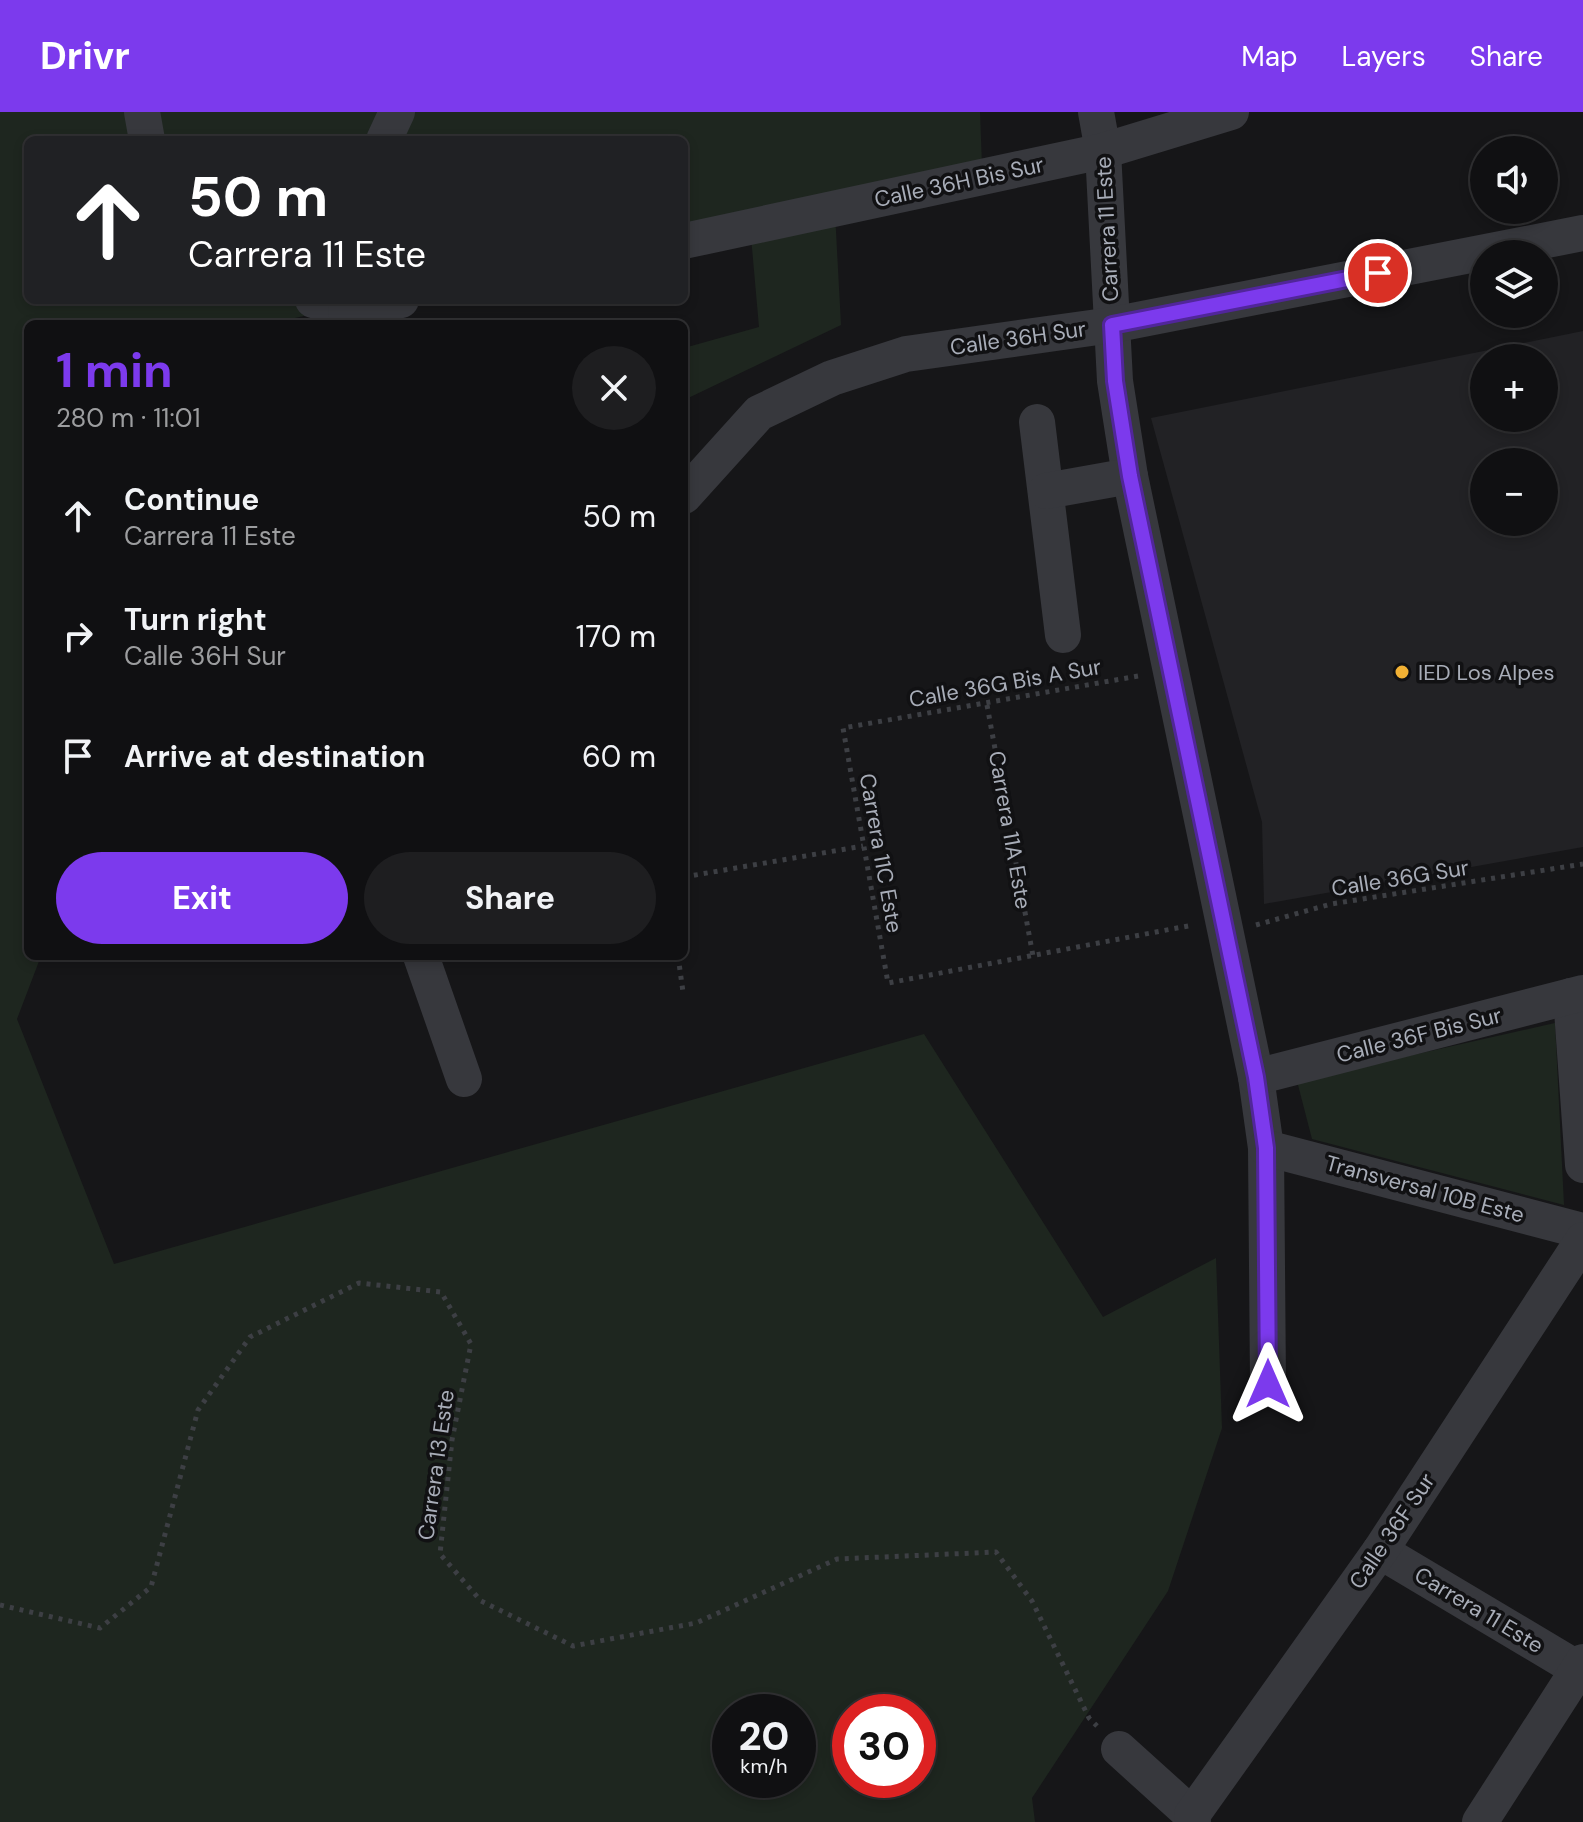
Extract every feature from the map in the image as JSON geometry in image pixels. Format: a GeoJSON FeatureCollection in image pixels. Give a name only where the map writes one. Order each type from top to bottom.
{"type":"FeatureCollection","features":[{"type":"Feature","properties":{"kind":"street"},"geometry":{"type":"LineString","coordinates":[[142,112],[146,136]]}},
{"type":"Feature","properties":{"kind":"street"},"geometry":{"type":"LineString","coordinates":[[386,136],[397,112]]}},
{"type":"Feature","properties":{"kind":"street","name":"Carrera 11 Este"},"geometry":{"type":"LineString","coordinates":[[1096,112],[1103,151],[1115,381],[1130,476],[1172,669],[1222,927],[1256,1077],[1266,1148],[1268,1384]]}},
{"type":"Feature","properties":{"kind":"street","name":"Calle 36H Bis Sur"},"geometry":{"type":"LineString","coordinates":[[688,240],[1103,151],[1231,112]]}},
{"type":"Feature","properties":{"kind":"street","name":"Calle 36H Sur"},"geometry":{"type":"LineString","coordinates":[[688,492],[759,413],[832,378],[906,354],[1112,325],[1583,233]]}},
{"type":"Feature","properties":{"kind":"street"},"geometry":{"type":"LineString","coordinates":[[1037,422],[1063,635]]}},
{"type":"Feature","properties":{"kind":"street"},"geometry":{"type":"LineString","coordinates":[[1046,491],[1130,476]]}},
{"type":"Feature","properties":{"kind":"street"},"geometry":{"type":"LineString","coordinates":[[422,960],[464,1079]]}},
{"type":"Feature","properties":{"kind":"street"},"geometry":{"type":"LineString","coordinates":[[1577,995],[1583,1165]]}},
{"type":"Feature","properties":{"kind":"street","name":"Calle 36F Bis Sur"},"geometry":{"type":"LineString","coordinates":[[1256,1077],[1577,995]]}},
{"type":"Feature","properties":{"kind":"street","name":"Transversal 10B Este"},"geometry":{"type":"LineString","coordinates":[[1266,1148],[1583,1231]]}},
{"type":"Feature","properties":{"kind":"street","name":"Calle 36F Sur"},"geometry":{"type":"LineString","coordinates":[[1193,1819],[1380,1551],[1583,1240]]}},
{"type":"Feature","properties":{"kind":"street","name":"Carrera 11 Este"},"geometry":{"type":"LineString","coordinates":[[1380,1551],[1578,1678]]}},
{"type":"Feature","properties":{"kind":"street"},"geometry":{"type":"LineString","coordinates":[[1480,1822],[1578,1678]]}},
{"type":"Feature","properties":{"kind":"street"},"geometry":{"type":"LineString","coordinates":[[1119,1749],[1193,1819]]}},
{"type":"Feature","properties":{"kind":"path","name":"Calle 36G Bis A Sur"},"geometry":{"type":"LineString","coordinates":[[843,728],[987,705],[1172,669]]}},
{"type":"Feature","properties":{"kind":"path","name":"Carrera 11A Este"},"geometry":{"type":"LineString","coordinates":[[987,705],[1033,956]]}},
{"type":"Feature","properties":{"kind":"path","name":"Carrera 11C Este"},"geometry":{"type":"LineString","coordinates":[[843,728],[888,983]]}},
{"type":"Feature","properties":{"kind":"path"},"geometry":{"type":"LineString","coordinates":[[688,876],[863,846]]}},
{"type":"Feature","properties":{"kind":"path","name":"Calle 36G Sur"},"geometry":{"type":"LineString","coordinates":[[888,983],[1033,956],[1222,927],[1331,904],[1583,864]]}},
{"type":"Feature","properties":{"kind":"path"},"geometry":{"type":"LineString","coordinates":[[679,960],[683,992]]}},
{"type":"Feature","properties":{"kind":"path","name":"Carrera 13 Este"},"geometry":{"type":"LineString","coordinates":[[0,1605],[100,1628],[151,1587],[198,1410],[250,1337],[359,1283],[441,1292],[471,1344],[452,1440],[440,1554],[481,1601],[573,1646],[696,1623],[837,1559],[996,1552],[1032,1601],[1089,1718],[1119,1749]]}},
{"type":"Feature","properties":{"kind":"shaded area"},"geometry":{"type":"Polygon","coordinates":[[[0,112],[980,112],[982,166],[834,194],[841,325],[688,398],[688,347],[759,327],[749,214],[688,228],[688,136],[24,136],[24,304],[356,304],[286,320],[24,320],[24,960],[39,960],[17,1019],[114,1264],[924,1034],[1103,1317],[1216,1258],[1222,1428],[1168,1591],[1032,1798],[1035,1822],[0,1822],[0,112]]]}},
{"type":"Feature","properties":{"kind":"shaded area","name":"IED Los Alpes"},"geometry":{"type":"Polygon","coordinates":[[[1583,331],[1583,847],[1264,904],[1262,822],[1151,418],[1470,354],[1470,432],[1558,432],[1558,344],[1518,344],[1583,331]]]}},
{"type":"Feature","properties":{"kind":"shaded area"},"geometry":{"type":"Polygon","coordinates":[[[1555,1023],[1564,1205],[1312,1139],[1297,1081],[1555,1023]]]}},
{"type":"Feature","properties":{"kind":"place","name":"IED Los Alpes"},"geometry":{"type":"Point","coordinates":[1402,672]}},
{"type":"Feature","properties":{"kind":"route"},"geometry":{"type":"LineString","coordinates":[[1268,1384],[1266,1148],[1256,1077],[1130,476],[1115,381],[1112,325],[1378,273]]}}]}
